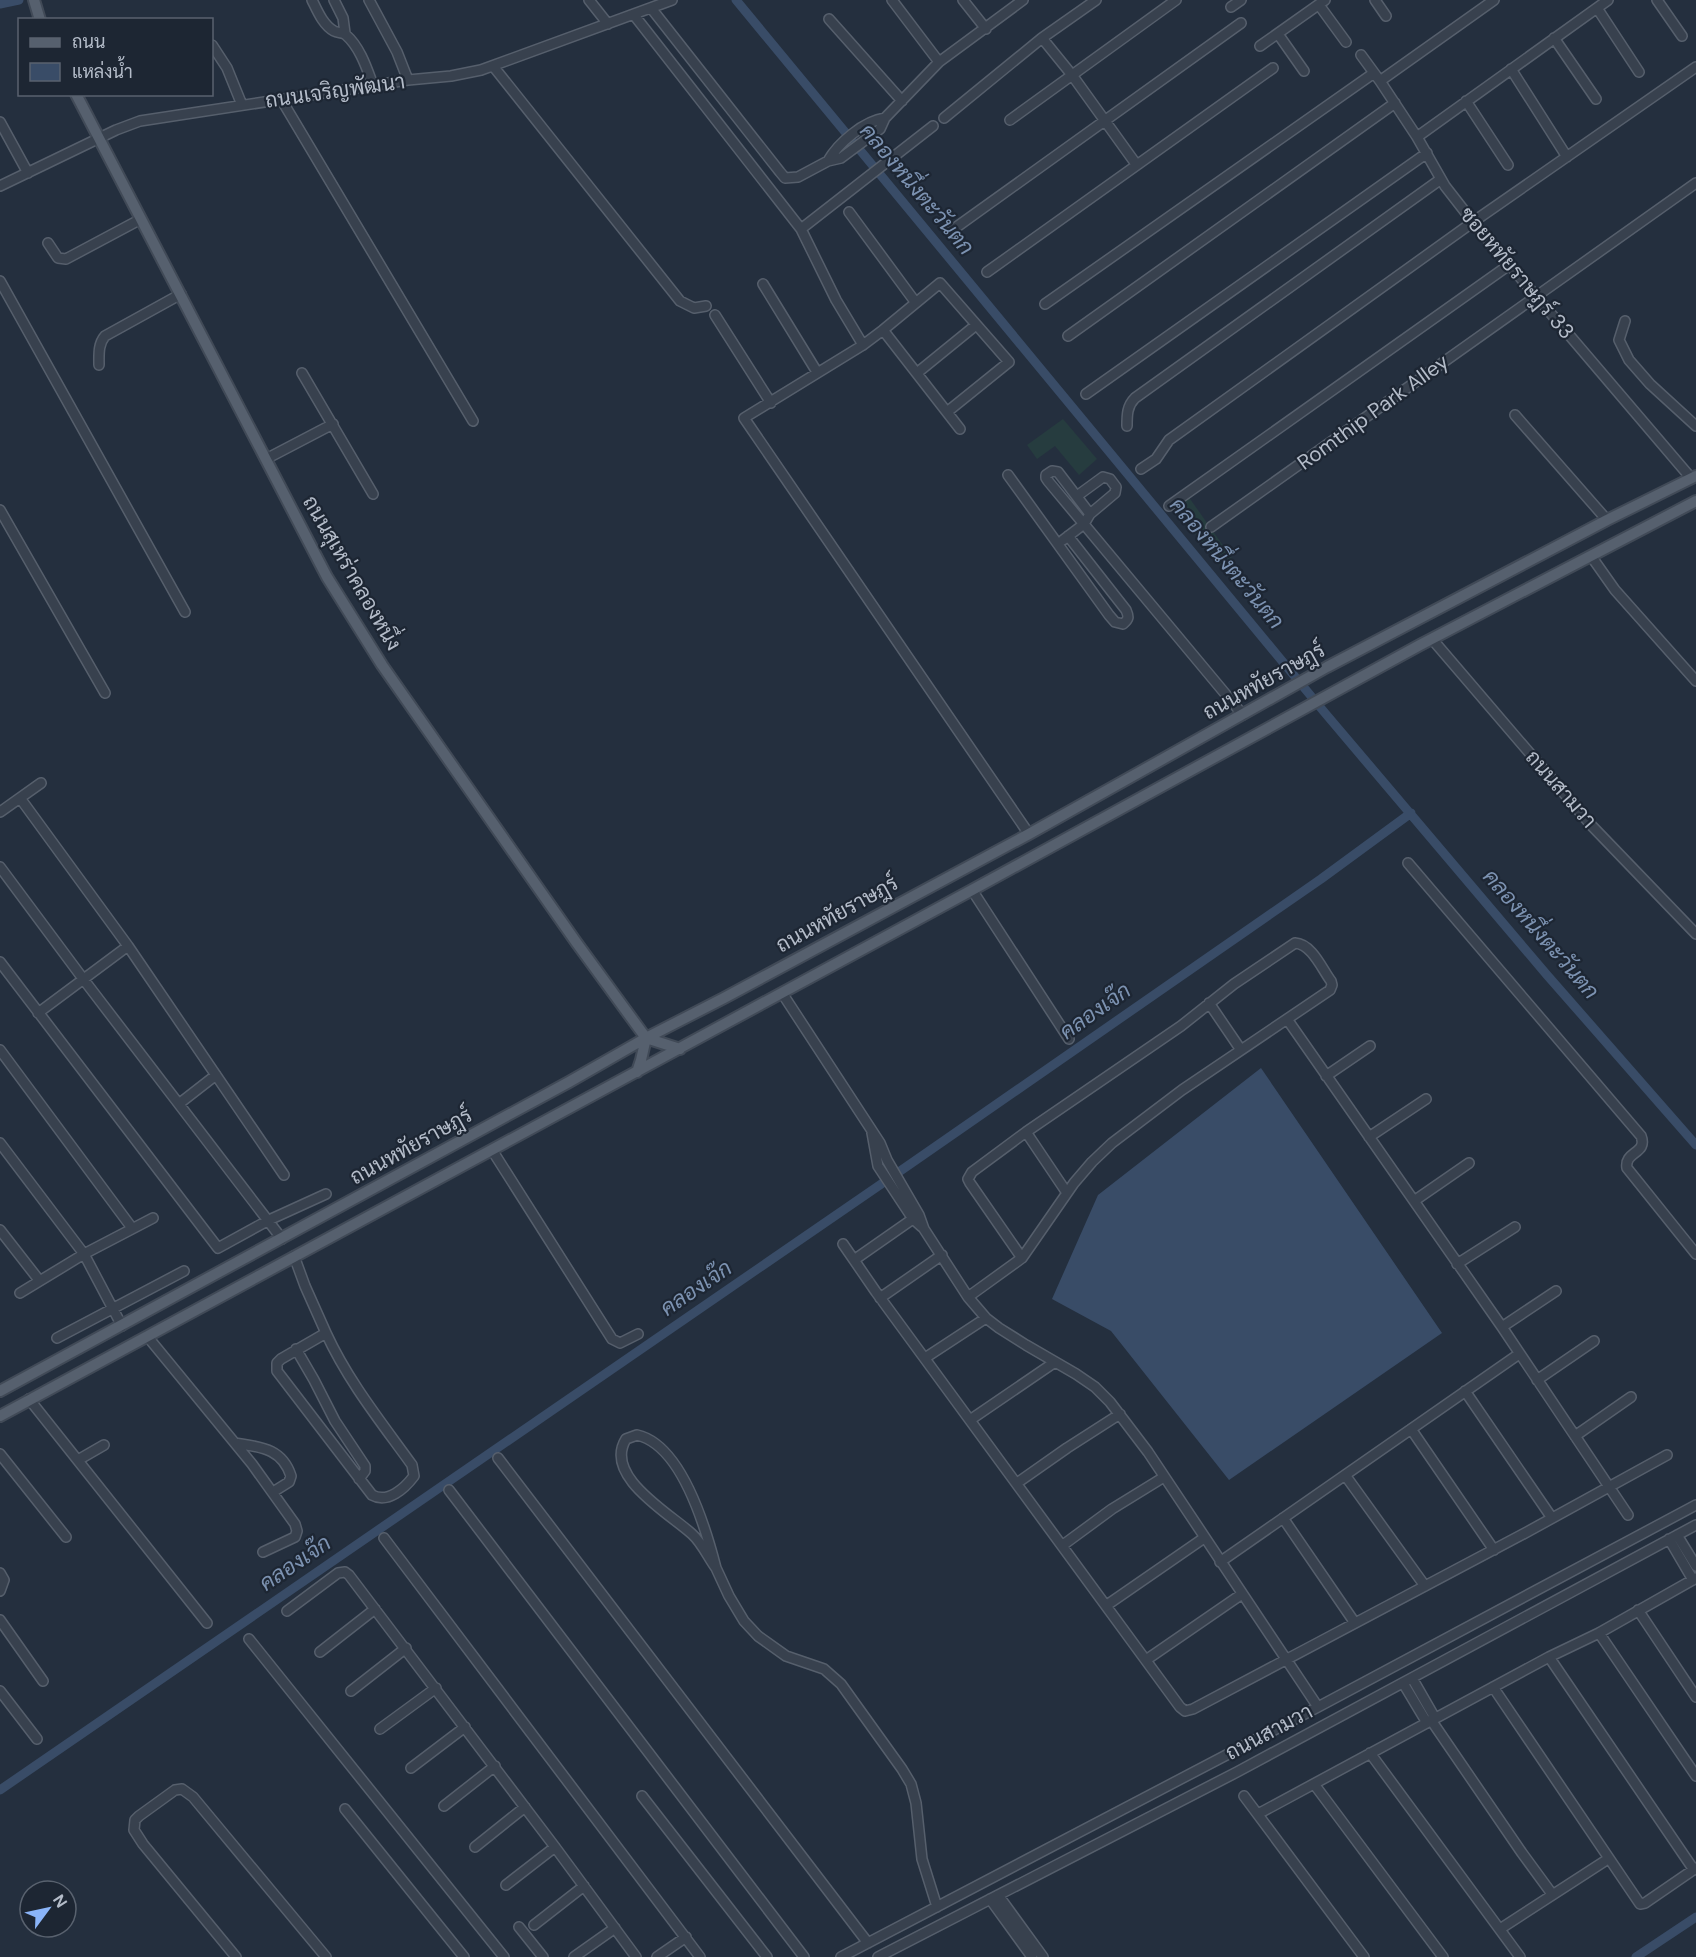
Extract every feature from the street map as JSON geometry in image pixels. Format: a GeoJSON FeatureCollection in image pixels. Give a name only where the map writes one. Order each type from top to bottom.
{"type":"FeatureCollection","features":[{"type":"Feature","properties":{"kind":"main road"},"geometry":{"type":"LineString","coordinates":[[34,0],[40,18]]}},
{"type":"Feature","properties":{"kind":"main road","name":"ถนนสุเหร่าคลองหนึ่ง"},"geometry":{"type":"LineString","coordinates":[[77,96],[327,577],[376,656],[646,1038]]}},
{"type":"Feature","properties":{"kind":"main road"},"geometry":{"type":"LineString","coordinates":[[1694,477],[1696,489]]}},
{"type":"Feature","properties":{"kind":"main road","name":"ถนนหทัยราษฎร์"},"geometry":{"type":"LineString","coordinates":[[0,1391],[282,1239],[646,1038],[1029,834],[1278,694],[1607,520],[1694,477]]}},
{"type":"Feature","properties":{"kind":"main road","name":"ถนนหทัยราษฎร์"},"geometry":{"type":"LineString","coordinates":[[0,1416],[1432,639],[1696,501]]}},
{"type":"Feature","properties":{"kind":"main road"},"geometry":{"type":"LineString","coordinates":[[637,1072],[646,1038],[680,1048]]}},
{"type":"Feature","properties":{"kind":"street"},"geometry":{"type":"LineString","coordinates":[[312,0],[325,23],[332,30],[345,33]]}},
{"type":"Feature","properties":{"kind":"street"},"geometry":{"type":"LineString","coordinates":[[334,0],[343,18],[345,33],[360,53],[373,85]]}},
{"type":"Feature","properties":{"kind":"street"},"geometry":{"type":"LineString","coordinates":[[369,0],[400,57],[408,80]]}},
{"type":"Feature","properties":{"kind":"street"},"geometry":{"type":"LineString","coordinates":[[589,0],[608,24]]}},
{"type":"Feature","properties":{"kind":"street","name":"ถนนเจริญพัฒนา"},"geometry":{"type":"LineString","coordinates":[[0,186],[140,121],[373,85],[451,76],[493,66],[672,0]]}},
{"type":"Feature","properties":{"kind":"street"},"geometry":{"type":"LineString","coordinates":[[892,0],[939,62]]}},
{"type":"Feature","properties":{"kind":"street"},"geometry":{"type":"LineString","coordinates":[[963,0],[986,29]]}},
{"type":"Feature","properties":{"kind":"street"},"geometry":{"type":"LineString","coordinates":[[651,9],[785,178],[798,177],[828,161],[841,158],[880,129],[885,118],[939,62],[1023,0]]}},
{"type":"Feature","properties":{"kind":"street"},"geometry":{"type":"LineString","coordinates":[[944,118],[1042,38],[1096,0]]}},
{"type":"Feature","properties":{"kind":"street"},"geometry":{"type":"LineString","coordinates":[[1010,120],[1176,0]]}},
{"type":"Feature","properties":{"kind":"street"},"geometry":{"type":"LineString","coordinates":[[1231,7],[1240,0]]}},
{"type":"Feature","properties":{"kind":"street"},"geometry":{"type":"LineString","coordinates":[[1375,0],[1386,16]]}},
{"type":"Feature","properties":{"kind":"street"},"geometry":{"type":"LineString","coordinates":[[1380,81],[1494,0]]}},
{"type":"Feature","properties":{"kind":"street"},"geometry":{"type":"LineString","coordinates":[[1417,137],[1608,0]]}},
{"type":"Feature","properties":{"kind":"street"},"geometry":{"type":"LineString","coordinates":[[1657,0],[1682,36]]}},
{"type":"Feature","properties":{"kind":"street"},"geometry":{"type":"LineString","coordinates":[[1260,46],[1322,2],[1346,42]]}},
{"type":"Feature","properties":{"kind":"street"},"geometry":{"type":"LineString","coordinates":[[1598,8],[1639,72]]}},
{"type":"Feature","properties":{"kind":"street"},"geometry":{"type":"LineString","coordinates":[[634,15],[801,229],[831,291],[863,345]]}},
{"type":"Feature","properties":{"kind":"street"},"geometry":{"type":"LineString","coordinates":[[829,19],[902,101]]}},
{"type":"Feature","properties":{"kind":"street"},"geometry":{"type":"LineString","coordinates":[[951,231],[1241,23]]}},
{"type":"Feature","properties":{"kind":"street"},"geometry":{"type":"LineString","coordinates":[[1278,34],[1304,71]]}},
{"type":"Feature","properties":{"kind":"street"},"geometry":{"type":"LineString","coordinates":[[1042,38],[1072,75],[1136,164]]}},
{"type":"Feature","properties":{"kind":"street"},"geometry":{"type":"LineString","coordinates":[[1554,38],[1596,99]]}},
{"type":"Feature","properties":{"kind":"street"},"geometry":{"type":"LineString","coordinates":[[213,47],[227,68],[242,105]]}},
{"type":"Feature","properties":{"kind":"street","name":"ซอยหทัยราษฎร์ 33"},"geometry":{"type":"LineString","coordinates":[[1361,55],[1473,222],[1694,477]]}},
{"type":"Feature","properties":{"kind":"street"},"geometry":{"type":"LineString","coordinates":[[493,66],[680,301],[694,308],[706,306]]}},
{"type":"Feature","properties":{"kind":"street"},"geometry":{"type":"LineString","coordinates":[[1141,469],[1156,459],[1169,440],[1473,222],[1696,67]]}},
{"type":"Feature","properties":{"kind":"street"},"geometry":{"type":"LineString","coordinates":[[987,272],[1273,68]]}},
{"type":"Feature","properties":{"kind":"street"},"geometry":{"type":"LineString","coordinates":[[1511,69],[1567,157]]}},
{"type":"Feature","properties":{"kind":"street"},"geometry":{"type":"LineString","coordinates":[[1045,304],[1374,73]]}},
{"type":"Feature","properties":{"kind":"street"},"geometry":{"type":"LineString","coordinates":[[280,99],[473,421]]}},
{"type":"Feature","properties":{"kind":"street"},"geometry":{"type":"LineString","coordinates":[[1466,101],[1508,165]]}},
{"type":"Feature","properties":{"kind":"street"},"geometry":{"type":"LineString","coordinates":[[1068,336],[1395,103]]}},
{"type":"Feature","properties":{"kind":"street"},"geometry":{"type":"LineString","coordinates":[[828,161],[835,149],[872,120],[885,118]]}},
{"type":"Feature","properties":{"kind":"street"},"geometry":{"type":"LineString","coordinates":[[0,122],[28,173]]}},
{"type":"Feature","properties":{"kind":"street"},"geometry":{"type":"LineString","coordinates":[[801,229],[933,126]]}},
{"type":"Feature","properties":{"kind":"street"},"geometry":{"type":"LineString","coordinates":[[1086,394],[1426,153]]}},
{"type":"Feature","properties":{"kind":"street"},"geometry":{"type":"LineString","coordinates":[[1127,426],[1127,411],[1135,398],[1442,179]]}},
{"type":"Feature","properties":{"kind":"street","name":"Romthip Park Alley"},"geometry":{"type":"LineString","coordinates":[[1211,527],[1696,183]]}},
{"type":"Feature","properties":{"kind":"street"},"geometry":{"type":"LineString","coordinates":[[849,212],[916,303]]}},
{"type":"Feature","properties":{"kind":"street"},"geometry":{"type":"LineString","coordinates":[[48,243],[58,258],[66,259],[141,219]]}},
{"type":"Feature","properties":{"kind":"street"},"geometry":{"type":"LineString","coordinates":[[1169,506],[1509,264]]}},
{"type":"Feature","properties":{"kind":"street"},"geometry":{"type":"LineString","coordinates":[[0,281],[186,612]]}},
{"type":"Feature","properties":{"kind":"street"},"geometry":{"type":"LineString","coordinates":[[947,412],[1009,362],[940,283],[863,345],[744,418],[1029,834]]}},
{"type":"Feature","properties":{"kind":"street"},"geometry":{"type":"LineString","coordinates":[[763,284],[817,372]]}},
{"type":"Feature","properties":{"kind":"street"},"geometry":{"type":"LineString","coordinates":[[99,365],[101,341],[105,336],[181,294]]}},
{"type":"Feature","properties":{"kind":"street"},"geometry":{"type":"LineString","coordinates":[[715,315],[771,403]]}},
{"type":"Feature","properties":{"kind":"street"},"geometry":{"type":"LineString","coordinates":[[1625,321],[1619,340],[1629,360],[1650,384],[1696,426]]}},
{"type":"Feature","properties":{"kind":"street"},"geometry":{"type":"LineString","coordinates":[[917,373],[976,325]]}},
{"type":"Feature","properties":{"kind":"street"},"geometry":{"type":"LineString","coordinates":[[883,330],[960,429]]}},
{"type":"Feature","properties":{"kind":"street"},"geometry":{"type":"LineString","coordinates":[[302,373],[373,494]]}},
{"type":"Feature","properties":{"kind":"street"},"geometry":{"type":"LineString","coordinates":[[1515,415],[1607,520]]}},
{"type":"Feature","properties":{"kind":"street"},"geometry":{"type":"LineString","coordinates":[[266,459],[333,424]]}},
{"type":"Feature","properties":{"kind":"street"},"geometry":{"type":"LineString","coordinates":[[1090,514],[1058,472],[1048,473],[1046,478],[1048,481],[1243,715]]}},
{"type":"Feature","properties":{"kind":"street"},"geometry":{"type":"LineString","coordinates":[[1008,475],[1115,622],[1123,624],[1128,617],[1126,610],[1068,536]]}},
{"type":"Feature","properties":{"kind":"street"},"geometry":{"type":"LineString","coordinates":[[1057,544],[1084,525],[1090,514],[1115,493],[1116,487],[1110,479],[1103,477],[1077,496]]}},
{"type":"Feature","properties":{"kind":"street"},"geometry":{"type":"LineString","coordinates":[[0,510],[105,693]]}},
{"type":"Feature","properties":{"kind":"street"},"geometry":{"type":"LineString","coordinates":[[1591,556],[1615,590],[1696,681]]}},
{"type":"Feature","properties":{"kind":"street","name":"ถนนสามวา"},"geometry":{"type":"LineString","coordinates":[[1432,639],[1592,826],[1696,934]]}},
{"type":"Feature","properties":{"kind":"street"},"geometry":{"type":"LineString","coordinates":[[0,812],[41,783]]}},
{"type":"Feature","properties":{"kind":"street"},"geometry":{"type":"LineString","coordinates":[[20,798],[128,946],[284,1175]]}},
{"type":"Feature","properties":{"kind":"street"},"geometry":{"type":"LineString","coordinates":[[1408,863],[1641,1136],[1642,1147],[1628,1159],[1627,1168],[1696,1254]]}},
{"type":"Feature","properties":{"kind":"street"},"geometry":{"type":"LineString","coordinates":[[0,867],[282,1239]]}},
{"type":"Feature","properties":{"kind":"street"},"geometry":{"type":"LineString","coordinates":[[972,890],[1070,1039]]}},
{"type":"Feature","properties":{"kind":"street"},"geometry":{"type":"LineString","coordinates":[[968,1297],[1022,1258],[1067,1193],[1092,1162],[1112,1143],[1174,1096],[1330,990],[1332,985],[1310,951],[1295,942],[1209,1003],[1181,1026],[1026,1132],[972,1172],[968,1179],[1022,1258]]}},
{"type":"Feature","properties":{"kind":"street"},"geometry":{"type":"LineString","coordinates":[[38,1013],[128,946]]}},
{"type":"Feature","properties":{"kind":"street"},"geometry":{"type":"LineString","coordinates":[[0,962],[218,1248],[269,1220],[326,1194]]}},
{"type":"Feature","properties":{"kind":"street"},"geometry":{"type":"LineString","coordinates":[[782,993],[872,1129],[880,1143],[897,1189]]}},
{"type":"Feature","properties":{"kind":"street"},"geometry":{"type":"LineString","coordinates":[[1209,1003],[1241,1050]]}},
{"type":"Feature","properties":{"kind":"street"},"geometry":{"type":"LineString","coordinates":[[1287,1019],[1502,1327],[1628,1515]]}},
{"type":"Feature","properties":{"kind":"street"},"geometry":{"type":"LineString","coordinates":[[1326,1076],[1370,1046]]}},
{"type":"Feature","properties":{"kind":"street"},"geometry":{"type":"LineString","coordinates":[[0,1050],[132,1228]]}},
{"type":"Feature","properties":{"kind":"street"},"geometry":{"type":"LineString","coordinates":[[180,1103],[216,1075]]}},
{"type":"Feature","properties":{"kind":"street"},"geometry":{"type":"LineString","coordinates":[[1369,1137],[1426,1099]]}},
{"type":"Feature","properties":{"kind":"street"},"geometry":{"type":"LineString","coordinates":[[872,1129],[878,1166],[924,1228],[968,1297],[986,1318],[1095,1387],[1120,1414],[1318,1707]]}},
{"type":"Feature","properties":{"kind":"street"},"geometry":{"type":"LineString","coordinates":[[1026,1132],[1067,1193]]}},
{"type":"Feature","properties":{"kind":"street"},"geometry":{"type":"LineString","coordinates":[[0,1143],[84,1254],[122,1326]]}},
{"type":"Feature","properties":{"kind":"street"},"geometry":{"type":"LineString","coordinates":[[492,1150],[612,1339],[620,1343],[638,1334]]}},
{"type":"Feature","properties":{"kind":"street"},"geometry":{"type":"LineString","coordinates":[[1414,1201],[1469,1163]]}},
{"type":"Feature","properties":{"kind":"street"},"geometry":{"type":"LineString","coordinates":[[854,1260],[916,1217]]}},
{"type":"Feature","properties":{"kind":"street"},"geometry":{"type":"LineString","coordinates":[[20,1293],[84,1254],[153,1218]]}},
{"type":"Feature","properties":{"kind":"street"},"geometry":{"type":"LineString","coordinates":[[1457,1264],[1515,1227]]}},
{"type":"Feature","properties":{"kind":"street"},"geometry":{"type":"LineString","coordinates":[[0,1230],[39,1280]]}},
{"type":"Feature","properties":{"kind":"street"},"geometry":{"type":"LineString","coordinates":[[843,1244],[880,1298],[1185,1711],[1494,1550],[1667,1455]]}},
{"type":"Feature","properties":{"kind":"street"},"geometry":{"type":"LineString","coordinates":[[880,1298],[942,1255]]}},
{"type":"Feature","properties":{"kind":"street"},"geometry":{"type":"LineString","coordinates":[[294,1256],[326,1332],[350,1378],[412,1465],[414,1476],[398,1492],[376,1498],[372,1495],[277,1371],[277,1363],[326,1332]]}},
{"type":"Feature","properties":{"kind":"street"},"geometry":{"type":"LineString","coordinates":[[57,1338],[184,1271]]}},
{"type":"Feature","properties":{"kind":"street"},"geometry":{"type":"LineString","coordinates":[[1502,1327],[1556,1291]]}},
{"type":"Feature","properties":{"kind":"street"},"geometry":{"type":"LineString","coordinates":[[925,1358],[986,1318]]}},
{"type":"Feature","properties":{"kind":"street"},"geometry":{"type":"LineString","coordinates":[[147,1336],[235,1443],[295,1524],[297,1531],[295,1537],[263,1552]]}},
{"type":"Feature","properties":{"kind":"street"},"geometry":{"type":"LineString","coordinates":[[1537,1380],[1594,1341]]}},
{"type":"Feature","properties":{"kind":"street"},"geometry":{"type":"LineString","coordinates":[[296,1349],[335,1421],[364,1466],[365,1471],[359,1479]]}},
{"type":"Feature","properties":{"kind":"street"},"geometry":{"type":"LineString","coordinates":[[1220,1562],[1519,1354]]}},
{"type":"Feature","properties":{"kind":"street"},"geometry":{"type":"LineString","coordinates":[[970,1420],[1055,1362]]}},
{"type":"Feature","properties":{"kind":"street"},"geometry":{"type":"LineString","coordinates":[[1466,1392],[1552,1518]]}},
{"type":"Feature","properties":{"kind":"street"},"geometry":{"type":"LineString","coordinates":[[1575,1436],[1631,1397]]}},
{"type":"Feature","properties":{"kind":"street"},"geometry":{"type":"LineString","coordinates":[[29,1400],[207,1623]]}},
{"type":"Feature","properties":{"kind":"street"},"geometry":{"type":"LineString","coordinates":[[1017,1483],[1120,1414]]}},
{"type":"Feature","properties":{"kind":"street"},"geometry":{"type":"LineString","coordinates":[[1411,1429],[1494,1550]]}},
{"type":"Feature","properties":{"kind":"street"},"geometry":{"type":"LineString","coordinates":[[716,1568],[707,1532],[680,1474],[656,1443],[637,1435],[626,1439],[621,1447],[624,1469],[632,1481],[652,1501],[694,1535],[716,1568],[744,1621],[758,1636],[786,1656],[824,1669],[842,1684],[896,1760],[911,1784],[916,1803],[922,1859],[937,1907]]}},
{"type":"Feature","properties":{"kind":"street"},"geometry":{"type":"LineString","coordinates":[[235,1443],[263,1448],[278,1454],[288,1465],[291,1476],[289,1482],[273,1492]]}},
{"type":"Feature","properties":{"kind":"street"},"geometry":{"type":"LineString","coordinates":[[78,1460],[104,1445]]}},
{"type":"Feature","properties":{"kind":"street"},"geometry":{"type":"LineString","coordinates":[[0,1455],[4,1466],[66,1537]]}},
{"type":"Feature","properties":{"kind":"street"},"geometry":{"type":"LineString","coordinates":[[498,1458],[868,1943]]}},
{"type":"Feature","properties":{"kind":"street"},"geometry":{"type":"LineString","coordinates":[[1345,1475],[1425,1586]]}},
{"type":"Feature","properties":{"kind":"street"},"geometry":{"type":"LineString","coordinates":[[1063,1545],[1112,1509],[1164,1477]]}},
{"type":"Feature","properties":{"kind":"street"},"geometry":{"type":"LineString","coordinates":[[449,1490],[804,1957]]}},
{"type":"Feature","properties":{"kind":"street","name":"ถนนสามวา"},"geometry":{"type":"LineString","coordinates":[[841,1957],[1318,1707],[1696,1505]]}},
{"type":"Feature","properties":{"kind":"street"},"geometry":{"type":"LineString","coordinates":[[1283,1518],[1355,1623]]}},
{"type":"Feature","properties":{"kind":"street","name":"ถนนสามวา"},"geometry":{"type":"LineString","coordinates":[[878,1957],[1408,1681],[1696,1525]]}},
{"type":"Feature","properties":{"kind":"street"},"geometry":{"type":"LineString","coordinates":[[1673,1537],[1696,1566]]}},
{"type":"Feature","properties":{"kind":"street"},"geometry":{"type":"LineString","coordinates":[[1258,1814],[1549,1657],[1599,1633],[1695,1579],[1673,1537]]}},
{"type":"Feature","properties":{"kind":"street"},"geometry":{"type":"LineString","coordinates":[[384,1538],[700,1957]]}},
{"type":"Feature","properties":{"kind":"street"},"geometry":{"type":"LineString","coordinates":[[1107,1605],[1204,1538]]}},
{"type":"Feature","properties":{"kind":"street"},"geometry":{"type":"LineString","coordinates":[[0,1573],[4,1580],[0,1591]]}},
{"type":"Feature","properties":{"kind":"street"},"geometry":{"type":"LineString","coordinates":[[287,1611],[338,1573],[349,1575],[495,1766],[636,1957]]}},
{"type":"Feature","properties":{"kind":"street"},"geometry":{"type":"LineString","coordinates":[[1546,1584],[1555,1601]]}},
{"type":"Feature","properties":{"kind":"street"},"geometry":{"type":"LineString","coordinates":[[1146,1660],[1242,1594]]}},
{"type":"Feature","properties":{"kind":"street"},"geometry":{"type":"LineString","coordinates":[[320,1652],[375,1609]]}},
{"type":"Feature","properties":{"kind":"street"},"geometry":{"type":"LineString","coordinates":[[1638,1610],[1696,1697]]}},
{"type":"Feature","properties":{"kind":"street"},"geometry":{"type":"LineString","coordinates":[[0,1620],[43,1681]]}},
{"type":"Feature","properties":{"kind":"street"},"geometry":{"type":"LineString","coordinates":[[1599,1633],[1696,1776]]}},
{"type":"Feature","properties":{"kind":"street"},"geometry":{"type":"LineString","coordinates":[[249,1639],[504,1957]]}},
{"type":"Feature","properties":{"kind":"street"},"geometry":{"type":"LineString","coordinates":[[351,1690],[406,1648]]}},
{"type":"Feature","properties":{"kind":"street"},"geometry":{"type":"LineString","coordinates":[[1493,1687],[1640,1904],[1645,1903],[1695,1869],[1549,1657]]}},
{"type":"Feature","properties":{"kind":"street"},"geometry":{"type":"LineString","coordinates":[[1408,1681],[1431,1720],[1552,1894]]}},
{"type":"Feature","properties":{"kind":"street"},"geometry":{"type":"LineString","coordinates":[[380,1729],[436,1688]]}},
{"type":"Feature","properties":{"kind":"street"},"geometry":{"type":"LineString","coordinates":[[0,1691],[37,1739]]}},
{"type":"Feature","properties":{"kind":"street"},"geometry":{"type":"LineString","coordinates":[[411,1768],[465,1727]]}},
{"type":"Feature","properties":{"kind":"street"},"geometry":{"type":"LineString","coordinates":[[1370,1753],[1520,1957]]}},
{"type":"Feature","properties":{"kind":"street"},"geometry":{"type":"LineString","coordinates":[[444,1806],[495,1766]]}},
{"type":"Feature","properties":{"kind":"street"},"geometry":{"type":"LineString","coordinates":[[1314,1784],[1443,1957]]}},
{"type":"Feature","properties":{"kind":"street"},"geometry":{"type":"LineString","coordinates":[[236,1957],[134,1830],[135,1820],[139,1816],[175,1790],[182,1789],[193,1797],[326,1957]]}},
{"type":"Feature","properties":{"kind":"street"},"geometry":{"type":"LineString","coordinates":[[642,1796],[767,1957]]}},
{"type":"Feature","properties":{"kind":"street"},"geometry":{"type":"LineString","coordinates":[[1244,1796],[1364,1957]]}},
{"type":"Feature","properties":{"kind":"street"},"geometry":{"type":"LineString","coordinates":[[475,1847],[525,1807]]}},
{"type":"Feature","properties":{"kind":"street"},"geometry":{"type":"LineString","coordinates":[[345,1809],[464,1957]]}},
{"type":"Feature","properties":{"kind":"street"},"geometry":{"type":"LineString","coordinates":[[1060,1842],[1069,1859]]}},
{"type":"Feature","properties":{"kind":"street"},"geometry":{"type":"LineString","coordinates":[[506,1885],[555,1847]]}},
{"type":"Feature","properties":{"kind":"street"},"geometry":{"type":"LineString","coordinates":[[1500,1929],[1608,1858]]}},
{"type":"Feature","properties":{"kind":"street"},"geometry":{"type":"LineString","coordinates":[[534,1925],[584,1886]]}},
{"type":"Feature","properties":{"kind":"street"},"geometry":{"type":"LineString","coordinates":[[994,1897],[1032,1957]]}},
{"type":"Feature","properties":{"kind":"street"},"geometry":{"type":"LineString","coordinates":[[994,1897],[1043,1957]]}},
{"type":"Feature","properties":{"kind":"street"},"geometry":{"type":"LineString","coordinates":[[519,1927],[543,1957]]}},
{"type":"Feature","properties":{"kind":"street"},"geometry":{"type":"LineString","coordinates":[[574,1957],[615,1928]]}},
{"type":"Feature","properties":{"kind":"street"},"geometry":{"type":"LineString","coordinates":[[657,1957],[686,1937]]}},
{"type":"Feature","properties":{"kind":"green space"},"geometry":{"type":"Polygon","coordinates":[[[1063,419],[1097,459],[1079,475],[1055,446],[1037,459],[1027,445],[1063,419]]]}},
{"type":"Feature","properties":{"kind":"green space"},"geometry":{"type":"Polygon","coordinates":[[[1188,496],[1234,561],[1223,569],[1173,506],[1188,496]]]}},
{"type":"Feature","properties":{"kind":"water"},"geometry":{"type":"Polygon","coordinates":[[[1261,1068],[1442,1333],[1229,1480],[1111,1331],[1052,1299],[1098,1195],[1261,1068]]]}},
{"type":"Feature","properties":{"kind":"waterway"},"geometry":{"type":"LineString","coordinates":[[0,4],[19,0]]}},
{"type":"Feature","properties":{"kind":"waterway","name":"คลองหนึ่งตะวันตก"},"geometry":{"type":"LineString","coordinates":[[736,0],[1325,713],[1547,975],[1696,1145]]}},
{"type":"Feature","properties":{"kind":"waterway","name":"คลองเจ๊ก"},"geometry":{"type":"LineString","coordinates":[[0,1790],[906,1167],[1321,879],[1411,813]]}},
{"type":"Feature","properties":{"kind":"waterway"},"geometry":{"type":"LineString","coordinates":[[1636,1957],[1696,1917]]}}]}
